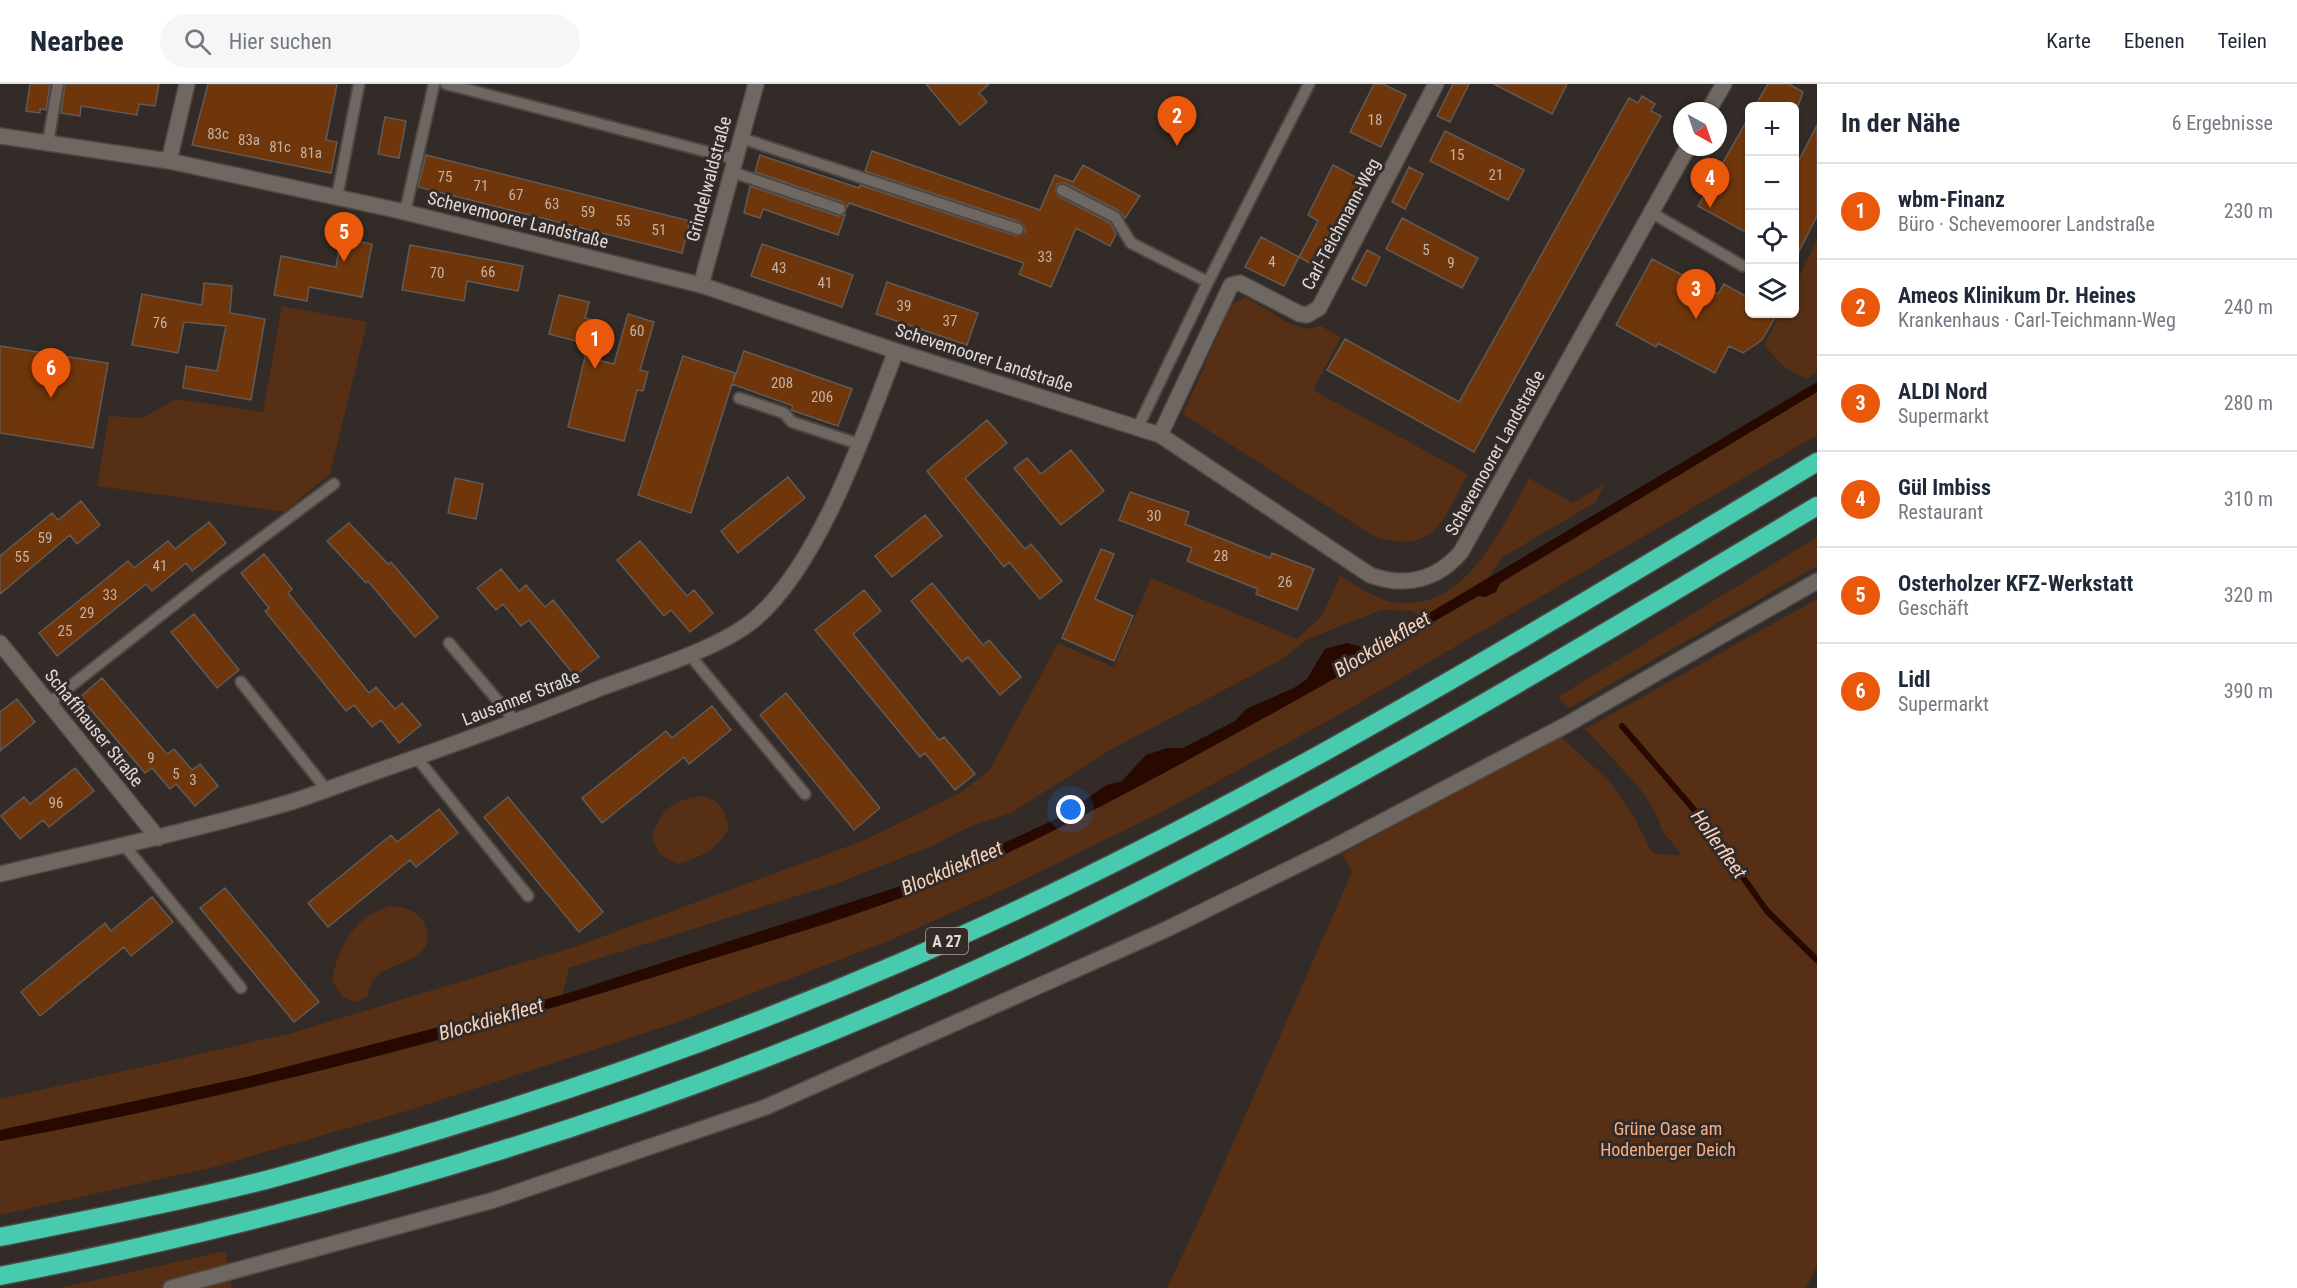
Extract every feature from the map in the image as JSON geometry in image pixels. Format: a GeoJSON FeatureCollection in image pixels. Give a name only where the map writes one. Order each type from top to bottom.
{"type":"FeatureCollection","features":[{"type":"Feature","properties":{"kind":"highway","name":"A 27"},"geometry":{"type":"LineString","coordinates":[[0,1237],[258,1182],[506,1111],[627,1070],[897,964],[1180,830],[1324,752],[1616,584],[1817,462]]}},
{"type":"Feature","properties":{"kind":"highway","name":"A 27"},"geometry":{"type":"LineString","coordinates":[[0,1276],[119,1253],[259,1220],[516,1147],[765,1058],[913,997],[1068,926],[1201,860],[1341,785],[1613,629],[1817,506]]}},
{"type":"Feature","properties":{"kind":"street"},"geometry":{"type":"LineString","coordinates":[[169,161],[187,84]]}},
{"type":"Feature","properties":{"kind":"street","name":"Grindelwaldstraße"},"geometry":{"type":"LineString","coordinates":[[700,285],[756,84]]}},
{"type":"Feature","properties":{"kind":"street","name":"Carl-Teichmann-Weg"},"geometry":{"type":"LineString","coordinates":[[1160,435],[1231,285],[1240,283],[1300,314],[1307,315],[1319,308],[1436,84]]}},
{"type":"Feature","properties":{"kind":"street"},"geometry":{"type":"LineString","coordinates":[[1713,102],[1724,84]]}},
{"type":"Feature","properties":{"kind":"street","name":"Schevemoorer Landstraße"},"geometry":{"type":"LineString","coordinates":[[0,136],[169,161],[405,212],[700,285],[896,351],[1160,435],[1370,575],[1395,582],[1427,578],[1453,561],[1468,542],[1683,156]]}},
{"type":"Feature","properties":{"kind":"street","name":"Lausanner Straße"},"geometry":{"type":"LineString","coordinates":[[0,874],[158,838],[292,801],[516,722],[688,653],[734,632],[754,620],[788,583],[824,522],[859,444],[896,351]]}},
{"type":"Feature","properties":{"kind":"street"},"geometry":{"type":"LineString","coordinates":[[171,1288],[494,1200],[766,1107],[1167,929],[1332,848],[1566,725],[1817,581]]}},
{"type":"Feature","properties":{"kind":"street","name":"Schaffhauser Straße"},"geometry":{"type":"LineString","coordinates":[[0,643],[158,838]]}},
{"type":"Feature","properties":{"kind":"lane"},"geometry":{"type":"LineString","coordinates":[[48,142],[58,84]]}},
{"type":"Feature","properties":{"kind":"lane"},"geometry":{"type":"LineString","coordinates":[[337,197],[359,84]]}},
{"type":"Feature","properties":{"kind":"lane"},"geometry":{"type":"LineString","coordinates":[[405,212],[434,84]]}},
{"type":"Feature","properties":{"kind":"lane"},"geometry":{"type":"LineString","coordinates":[[446,84],[733,166],[840,209]]}},
{"type":"Feature","properties":{"kind":"lane"},"geometry":{"type":"LineString","coordinates":[[1138,428],[1208,282],[1309,84]]}},
{"type":"Feature","properties":{"kind":"lane"},"geometry":{"type":"LineString","coordinates":[[741,138],[1018,229]]}},
{"type":"Feature","properties":{"kind":"lane"},"geometry":{"type":"LineString","coordinates":[[1062,190],[1115,217],[1131,243],[1208,282]]}},
{"type":"Feature","properties":{"kind":"lane"},"geometry":{"type":"LineString","coordinates":[[1652,213],[1743,266]]}},
{"type":"Feature","properties":{"kind":"lane"},"geometry":{"type":"LineString","coordinates":[[739,398],[784,413],[792,422],[859,444]]}},
{"type":"Feature","properties":{"kind":"lane"},"geometry":{"type":"LineString","coordinates":[[49,703],[212,575],[334,484]]}},
{"type":"Feature","properties":{"kind":"lane"},"geometry":{"type":"LineString","coordinates":[[449,643],[516,722]]}},
{"type":"Feature","properties":{"kind":"lane"},"geometry":{"type":"LineString","coordinates":[[688,653],[805,794]]}},
{"type":"Feature","properties":{"kind":"lane"},"geometry":{"type":"LineString","coordinates":[[242,682],[326,789]]}},
{"type":"Feature","properties":{"kind":"lane"},"geometry":{"type":"LineString","coordinates":[[417,758],[528,896]]}},
{"type":"Feature","properties":{"kind":"lane"},"geometry":{"type":"LineString","coordinates":[[124,845],[241,988]]}},
{"type":"Feature","properties":{"kind":"green space"},"geometry":{"type":"Polygon","coordinates":[[[1817,240],[1817,372],[1806,379],[1784,367],[1764,345],[1778,318],[1799,318],[1799,277],[1817,240]]]}},
{"type":"Feature","properties":{"kind":"green space"},"geometry":{"type":"Polygon","coordinates":[[[1246,297],[1287,322],[1306,329],[1321,326],[1341,337],[1313,390],[1468,474],[1435,530],[1425,537],[1412,541],[1375,537],[1183,414],[1231,305],[1246,297]]]}},
{"type":"Feature","properties":{"kind":"green space"},"geometry":{"type":"Polygon","coordinates":[[[282,306],[367,322],[330,474],[284,512],[97,486],[109,416],[143,418],[176,399],[263,412],[282,306]]]}},
{"type":"Feature","properties":{"kind":"green space"},"geometry":{"type":"Polygon","coordinates":[[[1817,392],[1817,435],[1335,717],[1160,813],[1009,887],[891,940],[675,1023],[413,1109],[214,1167],[0,1215],[0,1141],[263,1085],[523,1016],[847,917],[907,896],[997,858],[1173,768],[1479,596],[1485,597],[1496,592],[1499,584],[1817,392]]]}},
{"type":"Feature","properties":{"kind":"green space"},"geometry":{"type":"Polygon","coordinates":[[[1529,478],[1573,503],[1604,484],[1596,502],[1503,557],[1489,577],[1421,618],[1413,611],[1381,610],[1308,639],[1279,661],[1112,749],[1011,813],[971,826],[932,846],[838,883],[569,968],[562,995],[251,1076],[0,1130],[0,1099],[292,1033],[577,946],[865,840],[960,793],[989,771],[1058,643],[1114,667],[1151,578],[1297,639],[1322,616],[1340,576],[1373,595],[1393,602],[1418,602],[1441,595],[1477,564],[1493,543],[1529,478]]]}},
{"type":"Feature","properties":{"kind":"green space"},"geometry":{"type":"Polygon","coordinates":[[[1817,537],[1817,566],[1569,708],[1558,697],[1817,537]]]}},
{"type":"Feature","properties":{"kind":"green space","name":"Grüne Oase am Hodenberger Deich"},"geometry":{"type":"Polygon","coordinates":[[[1817,599],[1817,1266],[1806,1288],[1167,1288],[1201,1216],[1352,872],[1342,854],[1560,736],[1609,781],[1633,815],[1653,854],[1682,855],[1663,832],[1654,809],[1638,786],[1585,729],[1817,599]]]}},
{"type":"Feature","properties":{"kind":"green space"},"geometry":{"type":"Polygon","coordinates":[[[702,796],[718,803],[726,817],[729,829],[713,848],[677,864],[659,854],[652,836],[660,818],[670,807],[683,800],[702,796]]]}},
{"type":"Feature","properties":{"kind":"green space"},"geometry":{"type":"Polygon","coordinates":[[[390,906],[415,913],[423,920],[427,938],[425,947],[411,959],[381,973],[373,981],[367,997],[355,1002],[342,997],[332,980],[344,944],[350,934],[367,917],[390,906]]]}},
{"type":"Feature","properties":{"kind":"green space"},"geometry":{"type":"Polygon","coordinates":[[[225,1251],[232,1288],[60,1288],[225,1251]]]}},
{"type":"Feature","properties":{"kind":"water","name":"Blockdiekfleet"},"geometry":{"type":"Polygon","coordinates":[[[1817,382],[1817,392],[1500,583],[1496,592],[1485,597],[1478,596],[1288,705],[1115,799],[1027,844],[937,884],[786,936],[609,991],[437,1040],[176,1105],[0,1141],[0,1130],[251,1076],[562,995],[935,875],[1056,819],[1107,785],[1122,781],[1146,755],[1167,748],[1183,748],[1235,721],[1246,709],[1294,688],[1307,679],[1325,649],[1347,643],[1366,648],[1421,618],[1817,382]]]}},
{"type":"Feature","properties":{"kind":"building"},"geometry":{"type":"Polygon","coordinates":[[[30,84],[50,84],[46,110],[40,109],[40,113],[26,111],[30,84]]]}},
{"type":"Feature","properties":{"kind":"building"},"geometry":{"type":"Polygon","coordinates":[[[65,84],[159,84],[155,106],[139,104],[137,115],[81,106],[80,116],[61,113],[65,84]]]}},
{"type":"Feature","properties":{"kind":"building"},"geometry":{"type":"Polygon","coordinates":[[[208,84],[337,84],[326,140],[337,142],[331,173],[192,145],[208,84]]]}},
{"type":"Feature","properties":{"kind":"building"},"geometry":{"type":"Polygon","coordinates":[[[926,84],[989,84],[979,93],[987,102],[960,125],[926,84]]]}},
{"type":"Feature","properties":{"kind":"building"},"geometry":{"type":"Polygon","coordinates":[[[1374,84],[1383,84],[1406,95],[1381,147],[1350,132],[1374,84]]]}},
{"type":"Feature","properties":{"kind":"building"},"geometry":{"type":"Polygon","coordinates":[[[1453,84],[1469,84],[1450,122],[1437,116],[1453,84]]]}},
{"type":"Feature","properties":{"kind":"building"},"geometry":{"type":"Polygon","coordinates":[[[1494,84],[1567,84],[1552,114],[1494,84]]]}},
{"type":"Feature","properties":{"kind":"building"},"geometry":{"type":"Polygon","coordinates":[[[1768,84],[1789,84],[1803,92],[1799,103],[1757,102],[1768,84]]]}},
{"type":"Feature","properties":{"kind":"building"},"geometry":{"type":"Polygon","coordinates":[[[1642,96],[1655,104],[1651,111],[1661,116],[1474,452],[1327,370],[1345,339],[1459,402],[1629,98],[1638,103],[1642,96]]]}},
{"type":"Feature","properties":{"kind":"building"},"geometry":{"type":"Polygon","coordinates":[[[385,117],[406,121],[399,158],[378,154],[385,117]]]}},
{"type":"Feature","properties":{"kind":"building"},"geometry":{"type":"Polygon","coordinates":[[[1745,124],[1745,232],[1698,206],[1745,124]]]}},
{"type":"Feature","properties":{"kind":"building"},"geometry":{"type":"Polygon","coordinates":[[[1817,125],[1817,216],[1799,251],[1799,210],[1799,160],[1817,125]]]}},
{"type":"Feature","properties":{"kind":"building"},"geometry":{"type":"Polygon","coordinates":[[[1445,131],[1524,170],[1508,200],[1430,161],[1445,131]]]}},
{"type":"Feature","properties":{"kind":"building"},"geometry":{"type":"Polygon","coordinates":[[[872,151],[1040,210],[1055,175],[1073,182],[1083,165],[1140,196],[1125,218],[1118,210],[1065,183],[1057,184],[1055,191],[1058,196],[1110,223],[1116,234],[1110,246],[1076,228],[1051,287],[1019,274],[1024,263],[849,203],[847,207],[842,202],[755,172],[760,155],[1016,236],[1025,232],[1025,227],[1020,222],[865,171],[872,151]]]}},
{"type":"Feature","properties":{"kind":"building"},"geometry":{"type":"Polygon","coordinates":[[[426,155],[690,221],[682,253],[418,187],[426,155]]]}},
{"type":"Feature","properties":{"kind":"building"},"geometry":{"type":"Polygon","coordinates":[[[1333,165],[1363,181],[1338,230],[1332,228],[1313,265],[1299,257],[1318,221],[1308,215],[1333,165]]]}},
{"type":"Feature","properties":{"kind":"building"},"geometry":{"type":"Polygon","coordinates":[[[1409,167],[1423,174],[1405,209],[1392,202],[1409,167]]]}},
{"type":"Feature","properties":{"kind":"building"},"geometry":{"type":"Polygon","coordinates":[[[750,186],[838,216],[845,215],[838,235],[763,209],[760,218],[744,213],[750,186]]]}},
{"type":"Feature","properties":{"kind":"building"},"geometry":{"type":"Polygon","coordinates":[[[1402,218],[1478,258],[1462,288],[1386,249],[1402,218]]]}},
{"type":"Feature","properties":{"kind":"building"},"geometry":{"type":"Polygon","coordinates":[[[1261,237],[1299,257],[1284,286],[1245,267],[1261,237]]]}},
{"type":"Feature","properties":{"kind":"building"},"geometry":{"type":"Polygon","coordinates":[[[341,238],[372,244],[362,297],[309,287],[307,301],[274,295],[281,256],[336,267],[341,238]]]}},
{"type":"Feature","properties":{"kind":"building"},"geometry":{"type":"Polygon","coordinates":[[[762,244],[853,275],[842,307],[751,276],[762,244]]]}},
{"type":"Feature","properties":{"kind":"building"},"geometry":{"type":"Polygon","coordinates":[[[410,245],[523,266],[518,291],[467,281],[464,301],[402,290],[410,245]]]}},
{"type":"Feature","properties":{"kind":"building"},"geometry":{"type":"Polygon","coordinates":[[[1367,250],[1380,257],[1366,286],[1352,279],[1367,250]]]}},
{"type":"Feature","properties":{"kind":"building"},"geometry":{"type":"Polygon","coordinates":[[[1652,259],[1718,294],[1724,284],[1745,296],[1745,318],[1775,318],[1762,340],[1743,353],[1729,346],[1715,373],[1658,343],[1656,347],[1616,325],[1652,259]]]}},
{"type":"Feature","properties":{"kind":"building"},"geometry":{"type":"Polygon","coordinates":[[[887,282],[978,313],[967,345],[876,314],[887,282]]]}},
{"type":"Feature","properties":{"kind":"building"},"geometry":{"type":"Polygon","coordinates":[[[204,283],[232,286],[230,313],[265,319],[251,400],[183,388],[186,366],[217,371],[226,326],[184,322],[178,353],[132,345],[142,294],[202,305],[204,283]]]}},
{"type":"Feature","properties":{"kind":"building"},"geometry":{"type":"Polygon","coordinates":[[[559,295],[589,302],[585,318],[592,320],[587,344],[549,334],[559,295]]]}},
{"type":"Feature","properties":{"kind":"building"},"geometry":{"type":"Polygon","coordinates":[[[628,314],[654,322],[640,370],[648,372],[643,391],[637,390],[624,441],[568,427],[585,357],[614,364],[628,314]]]}},
{"type":"Feature","properties":{"kind":"building"},"geometry":{"type":"Polygon","coordinates":[[[0,346],[108,363],[93,448],[0,433],[0,346]]]}},
{"type":"Feature","properties":{"kind":"building"},"geometry":{"type":"Polygon","coordinates":[[[744,351],[852,389],[838,426],[791,410],[793,406],[732,384],[691,513],[638,495],[683,356],[735,373],[733,382],[744,351]]]}},
{"type":"Feature","properties":{"kind":"building"},"geometry":{"type":"Polygon","coordinates":[[[987,420],[1007,443],[965,478],[1025,549],[1031,544],[1062,581],[1040,599],[1009,562],[1004,567],[927,471],[987,420]]]}},
{"type":"Feature","properties":{"kind":"building"},"geometry":{"type":"Polygon","coordinates":[[[1071,450],[1104,491],[1061,525],[1014,468],[1027,458],[1041,474],[1071,450]]]}},
{"type":"Feature","properties":{"kind":"building"},"geometry":{"type":"Polygon","coordinates":[[[788,477],[805,498],[738,553],[721,531],[788,477]]]}},
{"type":"Feature","properties":{"kind":"building"},"geometry":{"type":"Polygon","coordinates":[[[455,478],[483,484],[476,519],[448,513],[455,478]]]}},
{"type":"Feature","properties":{"kind":"building"},"geometry":{"type":"Polygon","coordinates":[[[1130,492],[1189,512],[1185,524],[1270,558],[1272,553],[1314,569],[1297,610],[1256,594],[1258,589],[1187,561],[1192,548],[1119,520],[1130,492]]]}},
{"type":"Feature","properties":{"kind":"building"},"geometry":{"type":"Polygon","coordinates":[[[81,501],[100,525],[77,544],[70,535],[0,594],[0,556],[52,513],[58,520],[81,501]]]}},
{"type":"Feature","properties":{"kind":"building"},"geometry":{"type":"Polygon","coordinates":[[[925,515],[942,536],[892,577],[875,556],[925,515]]]}},
{"type":"Feature","properties":{"kind":"building"},"geometry":{"type":"Polygon","coordinates":[[[209,522],[226,543],[192,571],[186,563],[152,591],[146,584],[57,656],[39,633],[128,561],[134,568],[168,541],[175,549],[209,522]]]}},
{"type":"Feature","properties":{"kind":"building"},"geometry":{"type":"Polygon","coordinates":[[[349,523],[388,564],[391,562],[438,617],[415,637],[368,581],[366,583],[327,541],[349,523]]]}},
{"type":"Feature","properties":{"kind":"building"},"geometry":{"type":"Polygon","coordinates":[[[640,541],[687,596],[694,590],[713,613],[690,632],[671,610],[664,616],[617,560],[640,541]]]}},
{"type":"Feature","properties":{"kind":"building"},"geometry":{"type":"Polygon","coordinates":[[[1101,549],[1114,554],[1095,599],[1133,616],[1114,661],[1062,638],[1101,549]]]}},
{"type":"Feature","properties":{"kind":"building"},"geometry":{"type":"Polygon","coordinates":[[[264,554],[292,589],[288,593],[369,693],[376,687],[395,709],[402,703],[421,725],[399,743],[381,720],[372,727],[354,705],[346,711],[265,611],[269,608],[241,573],[264,554]]]}},
{"type":"Feature","properties":{"kind":"building"},"geometry":{"type":"Polygon","coordinates":[[[501,569],[519,591],[526,585],[545,607],[553,600],[599,657],[575,676],[529,620],[521,626],[503,604],[496,610],[477,588],[501,569]]]}},
{"type":"Feature","properties":{"kind":"building"},"geometry":{"type":"Polygon","coordinates":[[[932,583],[983,645],[989,640],[1021,677],[1000,695],[968,657],[962,662],[911,601],[932,583]]]}},
{"type":"Feature","properties":{"kind":"building"},"geometry":{"type":"Polygon","coordinates":[[[864,590],[881,611],[853,634],[939,740],[944,737],[975,774],[955,790],[925,753],[920,757],[815,630],[864,590]]]}},
{"type":"Feature","properties":{"kind":"building"},"geometry":{"type":"Polygon","coordinates":[[[194,614],[239,670],[217,688],[171,632],[194,614]]]}},
{"type":"Feature","properties":{"kind":"building"},"geometry":{"type":"Polygon","coordinates":[[[102,678],[167,754],[174,749],[192,770],[200,764],[218,786],[195,806],[176,784],[170,789],[152,768],[145,773],[80,697],[102,678]]]}},
{"type":"Feature","properties":{"kind":"building"},"geometry":{"type":"Polygon","coordinates":[[[786,693],[880,808],[854,830],[760,715],[786,693]]]}},
{"type":"Feature","properties":{"kind":"building"},"geometry":{"type":"Polygon","coordinates":[[[17,699],[35,722],[0,751],[0,712],[17,699]]]}},
{"type":"Feature","properties":{"kind":"building"},"geometry":{"type":"Polygon","coordinates":[[[712,706],[731,730],[689,764],[684,757],[602,823],[582,798],[666,731],[672,738],[712,706]]]}},
{"type":"Feature","properties":{"kind":"building"},"geometry":{"type":"Polygon","coordinates":[[[75,768],[94,791],[49,827],[43,820],[20,839],[1,816],[24,797],[30,804],[75,768]]]}},
{"type":"Feature","properties":{"kind":"building"},"geometry":{"type":"Polygon","coordinates":[[[508,797],[603,912],[579,932],[484,817],[508,797]]]}},
{"type":"Feature","properties":{"kind":"building"},"geometry":{"type":"Polygon","coordinates":[[[439,809],[458,833],[416,867],[410,860],[328,927],[308,903],[391,835],[397,842],[439,809]]]}},
{"type":"Feature","properties":{"kind":"building"},"geometry":{"type":"Polygon","coordinates":[[[225,888],[319,1002],[294,1022],[200,908],[225,888]]]}},
{"type":"Feature","properties":{"kind":"building"},"geometry":{"type":"Polygon","coordinates":[[[152,897],[173,922],[131,956],[124,947],[40,1016],[21,992],[105,923],[111,931],[152,897]]]}},
{"type":"Feature","properties":{"kind":"waterway","name":"Hollerfleet"},"geometry":{"type":"LineString","coordinates":[[1622,726],[1696,812],[1767,911],[1817,960]]}},
{"type":"Feature","properties":{"kind":"place","name":"Ameos Klinikum Dr. Heines"},"geometry":{"type":"Point","coordinates":[1177,146]}},
{"type":"Feature","properties":{"kind":"place","name":"Gül Imbiss"},"geometry":{"type":"Point","coordinates":[1710,208]}},
{"type":"Feature","properties":{"kind":"place","name":"Osterholzer KFZ-Werkstatt"},"geometry":{"type":"Point","coordinates":[344,262]}},
{"type":"Feature","properties":{"kind":"place","name":"ALDI Nord"},"geometry":{"type":"Point","coordinates":[1696,319]}},
{"type":"Feature","properties":{"kind":"place","name":"wbm-Finanz"},"geometry":{"type":"Point","coordinates":[595,369]}},
{"type":"Feature","properties":{"kind":"place","name":"Lidl"},"geometry":{"type":"Point","coordinates":[51,398]}}]}
